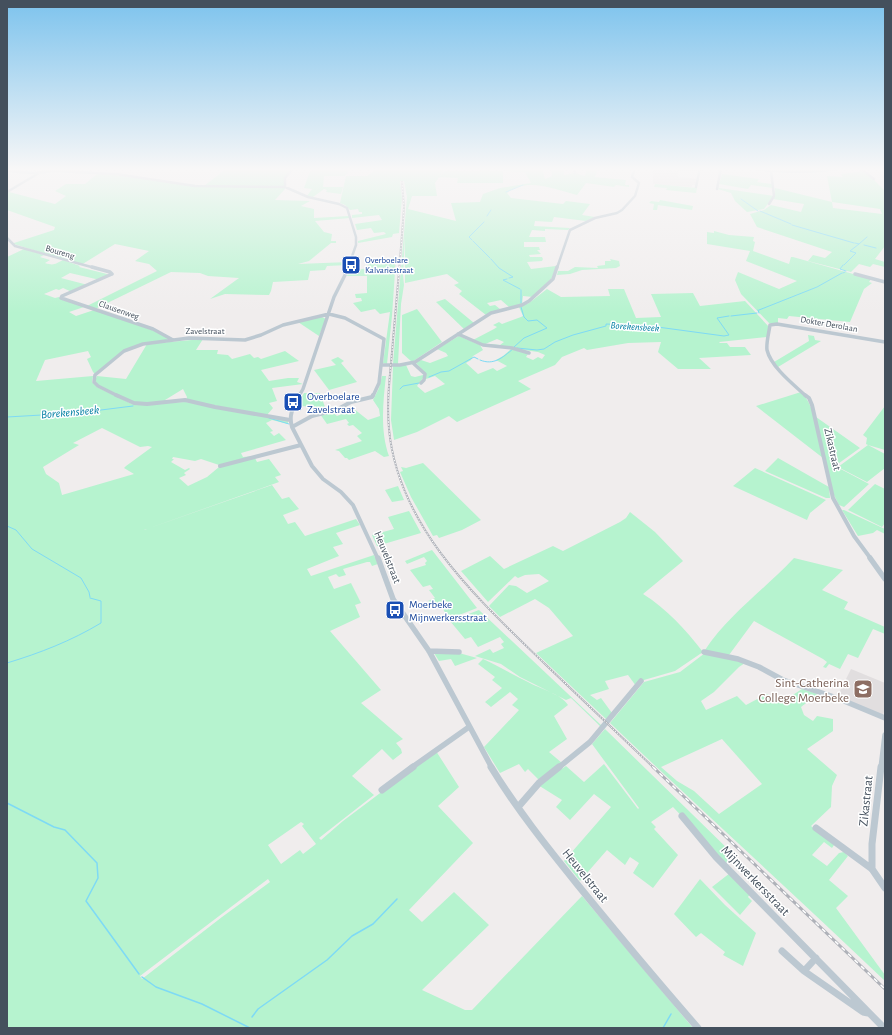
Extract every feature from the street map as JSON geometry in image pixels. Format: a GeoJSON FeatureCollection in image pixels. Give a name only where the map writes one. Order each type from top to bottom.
{"type":"FeatureCollection","features":[{"type":"Feature","properties":{"kind":"street"},"geometry":{"type":"LineString","coordinates":[[329,314],[345,318],[384,338],[379,383],[372,398],[351,402],[336,410],[312,416],[291,424],[291,411],[304,389],[334,297],[346,275],[356,240],[350,216]]}},
{"type":"Feature","properties":{"kind":"street"},"geometry":{"type":"LineString","coordinates":[[381,365],[413,363],[491,313],[526,303],[553,280],[570,230],[602,216]]}},
{"type":"Feature","properties":{"kind":"street","name":"Boureng"},"geometry":{"type":"LineString","coordinates":[[7,238],[15,246],[110,272],[112,274],[61,296]]}},
{"type":"Feature","properties":{"kind":"street"},"geometry":{"type":"LineString","coordinates":[[855,274],[885,282]]}},
{"type":"Feature","properties":{"kind":"street","name":"Clausenweg"},"geometry":{"type":"LineString","coordinates":[[61,296],[64,299],[153,329],[173,340]]}},
{"type":"Feature","properties":{"kind":"street","name":"Zavelstraat"},"geometry":{"type":"LineString","coordinates":[[291,424],[185,400],[147,404],[134,403],[98,386],[94,382],[95,375],[124,351],[143,344],[200,338],[245,340],[261,336],[284,326],[329,314]]}},
{"type":"Feature","properties":{"kind":"street","name":"Dokter Derolaan"},"geometry":{"type":"LineString","coordinates":[[770,325],[785,325],[885,342]]}},
{"type":"Feature","properties":{"kind":"street","name":"Zikastraat"},"geometry":{"type":"LineString","coordinates":[[770,325],[767,349],[769,354],[782,374],[809,398],[812,405],[833,498],[854,536],[885,579]]}},
{"type":"Feature","properties":{"kind":"street"},"geometry":{"type":"LineString","coordinates":[[458,334],[483,345],[512,348],[529,353]]}},
{"type":"Feature","properties":{"kind":"street"},"geometry":{"type":"LineString","coordinates":[[413,363],[425,374],[424,380],[421,383]]}},
{"type":"Feature","properties":{"kind":"street","name":"Heuvelstraat"},"geometry":{"type":"LineString","coordinates":[[291,424],[300,445],[317,473],[341,492],[353,505],[374,548],[393,599],[429,652],[468,727],[500,782],[539,835],[595,906],[643,965],[698,1028]]}},
{"type":"Feature","properties":{"kind":"street"},"geometry":{"type":"LineString","coordinates":[[220,466],[236,460],[300,445]]}},
{"type":"Feature","properties":{"kind":"street"},"geometry":{"type":"LineString","coordinates":[[429,652],[459,652]]}},
{"type":"Feature","properties":{"kind":"street"},"geometry":{"type":"LineString","coordinates":[[704,652],[738,659],[783,680],[837,698],[885,718]]}},
{"type":"Feature","properties":{"kind":"street"},"geometry":{"type":"LineString","coordinates":[[519,806],[539,783],[590,742],[641,681]]}},
{"type":"Feature","properties":{"kind":"street"},"geometry":{"type":"LineString","coordinates":[[382,790],[468,727]]}},
{"type":"Feature","properties":{"kind":"street","name":"Zikastraat"},"geometry":{"type":"LineString","coordinates":[[872,870],[872,844],[885,735]]}},
{"type":"Feature","properties":{"kind":"street","name":"Mijnwerkersstraat"},"geometry":{"type":"LineString","coordinates":[[682,816],[716,858],[884,1028]]}},
{"type":"Feature","properties":{"kind":"street"},"geometry":{"type":"LineString","coordinates":[[816,828],[872,870],[885,888]]}},
{"type":"Feature","properties":{"kind":"street","name":"Mijnwerkersstraat"},"geometry":{"type":"LineString","coordinates":[[782,951],[804,971],[863,1012],[869,1013]]}},
{"type":"Feature","properties":{"kind":"street"},"geometry":{"type":"LineString","coordinates":[[804,971],[816,958]]}},
{"type":"Feature","properties":{"kind":"shaded area","name":"Sint-Catherina College Moerbeke"},"geometry":{"type":"Polygon","coordinates":[[[851,669],[885,683],[885,707],[883,716],[839,697],[838,695],[851,669]]]}},
{"type":"Feature","properties":{"kind":"green space"},"geometry":{"type":"Polygon","coordinates":[[[25,216],[314,216],[314,218],[349,216],[350,218],[315,221],[324,232],[332,234],[331,241],[336,241],[336,243],[331,243],[309,261],[298,264],[349,262],[348,265],[327,266],[325,270],[310,271],[308,280],[273,282],[269,295],[225,294],[210,299],[239,278],[208,276],[200,273],[171,272],[95,309],[87,306],[157,271],[149,264],[135,261],[149,251],[115,244],[81,265],[14,244],[54,230],[55,227],[25,216]]]}},
{"type":"Feature","properties":{"kind":"green space"},"geometry":{"type":"Polygon","coordinates":[[[352,216],[367,216],[352,218],[352,216]]]}},
{"type":"Feature","properties":{"kind":"green space"},"geometry":{"type":"Polygon","coordinates":[[[380,216],[400,216],[399,233],[393,234],[392,237],[358,243],[358,241],[386,234],[384,232],[374,233],[371,228],[357,230],[355,224],[382,220],[380,216]]]}},
{"type":"Feature","properties":{"kind":"green space"},"geometry":{"type":"Polygon","coordinates":[[[405,216],[437,216],[456,221],[455,216],[595,217],[586,221],[554,217],[552,222],[535,221],[534,226],[570,228],[568,230],[532,230],[529,237],[545,237],[546,242],[524,242],[524,247],[539,247],[540,250],[537,250],[541,254],[529,255],[530,257],[542,257],[543,259],[542,261],[527,262],[531,269],[556,266],[552,278],[533,297],[523,296],[522,304],[509,307],[501,300],[487,303],[490,306],[495,305],[500,309],[486,315],[459,294],[462,291],[454,285],[459,283],[447,274],[405,283],[405,236],[403,275],[404,285],[401,304],[398,364],[393,364],[405,216]]]}},
{"type":"Feature","properties":{"kind":"green space"},"geometry":{"type":"Polygon","coordinates":[[[751,216],[885,216],[885,246],[875,259],[885,262],[885,267],[873,264],[870,267],[859,264],[851,272],[808,261],[813,255],[825,258],[832,252],[757,227],[751,216]]]}},
{"type":"Feature","properties":{"kind":"green space"},"geometry":{"type":"Polygon","coordinates":[[[714,231],[729,235],[754,237],[753,241],[755,242],[753,251],[789,264],[791,257],[793,257],[871,279],[869,282],[872,283],[864,289],[850,322],[789,316],[787,319],[778,318],[778,323],[769,323],[741,294],[735,280],[738,272],[779,289],[797,281],[746,261],[750,251],[707,244],[707,232],[714,233],[714,231]]]}},
{"type":"Feature","properties":{"kind":"green space"},"geometry":{"type":"Polygon","coordinates":[[[24,249],[44,255],[40,257],[50,260],[45,263],[54,264],[63,260],[80,266],[79,267],[111,275],[100,280],[70,273],[61,278],[88,285],[72,292],[63,288],[44,294],[55,298],[59,297],[84,307],[69,312],[76,316],[94,310],[152,330],[171,339],[133,346],[95,374],[87,359],[91,357],[88,351],[45,360],[36,381],[93,376],[92,382],[97,387],[132,404],[186,402],[288,421],[288,424],[272,420],[266,423],[273,431],[270,432],[274,436],[279,433],[286,440],[241,453],[243,457],[254,456],[257,462],[269,459],[281,475],[275,477],[279,482],[144,530],[272,485],[282,499],[289,497],[299,509],[283,515],[288,524],[295,522],[305,536],[356,519],[360,525],[336,533],[343,544],[333,547],[339,556],[307,569],[311,576],[374,555],[378,564],[372,566],[370,562],[367,562],[343,569],[346,575],[339,577],[336,574],[328,577],[334,589],[351,583],[361,603],[355,605],[360,617],[330,631],[381,690],[361,703],[403,739],[396,743],[401,749],[402,753],[393,760],[382,749],[352,776],[374,795],[319,838],[321,840],[343,821],[436,751],[459,787],[438,806],[473,843],[409,910],[422,922],[454,892],[489,925],[422,990],[465,1010],[472,1010],[582,896],[693,1028],[7,1028],[7,257],[24,249]],[[102,428],[73,443],[79,445],[43,467],[46,474],[59,483],[62,495],[134,474],[124,468],[152,447],[140,447],[102,428]],[[173,457],[172,459],[174,459],[171,462],[185,470],[190,469],[184,473],[186,475],[179,478],[188,486],[207,477],[219,467],[219,465],[201,459],[195,461],[173,457]],[[301,822],[268,845],[281,864],[300,850],[303,854],[316,844],[302,826],[304,824],[301,822]],[[268,879],[140,976],[142,979],[270,882],[268,879]]]}},
{"type":"Feature","properties":{"kind":"green space"},"geometry":{"type":"Polygon","coordinates":[[[396,257],[387,364],[383,363],[390,312],[380,314],[375,309],[361,312],[353,303],[362,301],[361,298],[356,298],[355,294],[367,293],[367,276],[347,276],[349,271],[369,268],[367,263],[396,257]]]}},
{"type":"Feature","properties":{"kind":"green space"},"geometry":{"type":"Polygon","coordinates":[[[610,259],[619,261],[620,266],[616,268],[582,270],[570,274],[557,275],[558,271],[568,271],[575,267],[598,268],[597,266],[605,265],[605,261],[611,261],[610,259]]]}},
{"type":"Feature","properties":{"kind":"green space"},"geometry":{"type":"Polygon","coordinates":[[[547,289],[561,297],[610,296],[608,289],[624,289],[636,318],[661,317],[651,294],[693,293],[700,306],[745,301],[769,327],[767,337],[719,342],[727,343],[730,347],[745,347],[751,355],[699,358],[711,369],[678,369],[658,352],[661,342],[628,343],[587,350],[584,348],[562,357],[555,365],[518,381],[531,389],[457,422],[449,416],[417,432],[394,440],[391,420],[393,366],[406,365],[411,376],[415,377],[423,375],[423,378],[417,386],[425,393],[445,384],[435,376],[426,379],[426,374],[416,363],[421,360],[430,363],[448,356],[446,353],[437,349],[459,336],[480,345],[483,350],[473,356],[471,360],[466,363],[478,374],[493,368],[497,371],[507,366],[496,360],[511,349],[528,354],[526,357],[533,360],[538,357],[542,359],[545,355],[538,352],[489,345],[500,345],[504,342],[497,339],[483,345],[473,340],[497,327],[493,325],[499,322],[502,324],[523,316],[519,307],[529,303],[547,289]]]}},
{"type":"Feature","properties":{"kind":"green space"},"geometry":{"type":"Polygon","coordinates":[[[445,299],[474,323],[464,329],[436,302],[445,299]]]}},
{"type":"Feature","properties":{"kind":"green space"},"geometry":{"type":"Polygon","coordinates":[[[417,309],[442,342],[412,362],[402,353],[402,315],[417,309]]]}},
{"type":"Feature","properties":{"kind":"green space"},"geometry":{"type":"Polygon","coordinates":[[[322,317],[326,319],[319,336],[298,322],[322,317]]]}},
{"type":"Feature","properties":{"kind":"green space"},"geometry":{"type":"Polygon","coordinates":[[[808,335],[814,336],[815,340],[821,341],[778,367],[774,362],[809,341],[808,335]]]}},
{"type":"Feature","properties":{"kind":"green space"},"geometry":{"type":"Polygon","coordinates":[[[203,339],[196,350],[218,350],[217,354],[228,355],[232,359],[250,354],[254,358],[258,357],[261,359],[285,351],[299,361],[261,370],[269,381],[299,378],[297,382],[303,384],[272,388],[277,401],[269,403],[273,408],[267,415],[186,400],[187,397],[183,389],[165,400],[165,402],[133,402],[99,386],[95,381],[97,376],[126,379],[147,344],[203,339]]]}},
{"type":"Feature","properties":{"kind":"green space"},"geometry":{"type":"Polygon","coordinates":[[[338,357],[344,361],[341,363],[357,382],[329,390],[314,370],[336,365],[331,360],[338,357]]]}},
{"type":"Feature","properties":{"kind":"green space"},"geometry":{"type":"Polygon","coordinates":[[[382,376],[386,376],[383,406],[383,427],[389,456],[384,457],[375,451],[349,460],[339,451],[335,450],[362,441],[357,436],[362,433],[353,425],[349,426],[346,419],[327,424],[320,414],[331,411],[337,416],[354,409],[368,420],[380,416],[379,409],[373,400],[379,388],[382,376]]]}},
{"type":"Feature","properties":{"kind":"green space"},"geometry":{"type":"Polygon","coordinates":[[[801,392],[810,405],[813,414],[823,458],[756,406],[801,392]]]}},
{"type":"Feature","properties":{"kind":"green space"},"geometry":{"type":"Polygon","coordinates":[[[304,393],[320,393],[325,407],[297,406],[304,393]]]}},
{"type":"Feature","properties":{"kind":"green space"},"geometry":{"type":"Polygon","coordinates":[[[885,406],[885,450],[866,444],[867,438],[863,435],[885,406]]]}},
{"type":"Feature","properties":{"kind":"green space"},"geometry":{"type":"Polygon","coordinates":[[[816,417],[860,448],[835,466],[869,484],[844,507],[839,505],[833,493],[816,417]]]}},
{"type":"Feature","properties":{"kind":"green space"},"geometry":{"type":"Polygon","coordinates":[[[868,445],[885,454],[885,468],[867,482],[838,467],[868,445]]]}},
{"type":"Feature","properties":{"kind":"green space"},"geometry":{"type":"Polygon","coordinates":[[[778,458],[829,487],[830,498],[826,498],[765,471],[778,458]]]}},
{"type":"Feature","properties":{"kind":"green space"},"geometry":{"type":"Polygon","coordinates":[[[423,463],[481,520],[462,530],[439,538],[437,535],[433,536],[411,497],[400,472],[403,471],[401,467],[406,468],[423,463]]]}},
{"type":"Feature","properties":{"kind":"green space"},"geometry":{"type":"Polygon","coordinates":[[[755,468],[826,500],[810,513],[807,520],[733,486],[755,468]]]}},
{"type":"Feature","properties":{"kind":"green space"},"geometry":{"type":"Polygon","coordinates":[[[875,484],[885,489],[885,523],[882,527],[848,510],[875,484]]]}},
{"type":"Feature","properties":{"kind":"green space"},"geometry":{"type":"Polygon","coordinates":[[[398,486],[404,500],[392,502],[385,490],[398,486]]]}},
{"type":"Feature","properties":{"kind":"green space"},"geometry":{"type":"Polygon","coordinates":[[[842,510],[885,529],[885,534],[877,530],[873,533],[858,536],[842,510]]]}},
{"type":"Feature","properties":{"kind":"green space"},"geometry":{"type":"Polygon","coordinates":[[[409,511],[421,533],[377,546],[372,535],[394,529],[388,517],[409,511]]]}},
{"type":"Feature","properties":{"kind":"green space"},"geometry":{"type":"Polygon","coordinates":[[[630,512],[655,532],[683,561],[643,594],[660,606],[675,620],[703,652],[675,671],[644,680],[636,686],[628,675],[605,681],[609,689],[590,695],[597,700],[601,698],[612,713],[606,719],[536,653],[573,636],[549,608],[535,599],[500,617],[489,606],[509,585],[516,586],[527,593],[549,581],[539,574],[525,575],[518,578],[515,576],[488,602],[461,571],[490,556],[504,569],[553,546],[563,551],[620,522],[626,518],[630,512]]]}},
{"type":"Feature","properties":{"kind":"green space"},"geometry":{"type":"Polygon","coordinates":[[[432,550],[477,608],[449,619],[440,604],[433,606],[428,601],[435,598],[429,590],[433,589],[430,585],[423,587],[410,570],[426,565],[425,563],[427,561],[424,557],[407,564],[405,561],[432,550]]]}},
{"type":"Feature","properties":{"kind":"green space"},"geometry":{"type":"Polygon","coordinates":[[[794,558],[843,570],[822,590],[848,602],[844,609],[885,627],[885,634],[873,629],[858,658],[848,654],[840,669],[829,664],[826,668],[823,667],[827,662],[823,659],[754,621],[729,655],[705,650],[736,613],[794,558]]]}},
{"type":"Feature","properties":{"kind":"green space"},"geometry":{"type":"Polygon","coordinates":[[[479,610],[602,726],[601,727],[571,698],[566,700],[520,677],[501,664],[475,656],[490,649],[493,653],[504,648],[501,644],[504,642],[500,637],[478,647],[471,637],[465,639],[450,621],[479,610]]]}},
{"type":"Feature","properties":{"kind":"green space"},"geometry":{"type":"Polygon","coordinates":[[[434,653],[459,653],[477,658],[455,666],[451,659],[439,661],[434,653]]]}},
{"type":"Feature","properties":{"kind":"green space"},"geometry":{"type":"Polygon","coordinates":[[[705,653],[745,663],[714,692],[701,701],[706,710],[737,696],[746,705],[767,694],[782,702],[802,689],[818,694],[801,707],[804,715],[813,721],[817,716],[833,719],[833,731],[807,749],[837,775],[832,786],[831,807],[811,826],[834,845],[832,848],[824,842],[812,855],[827,866],[839,853],[844,852],[848,856],[829,880],[848,896],[836,908],[885,975],[885,981],[610,723],[644,682],[680,672],[705,653]],[[722,739],[661,767],[677,781],[694,791],[719,814],[762,784],[722,739]]]}},
{"type":"Feature","properties":{"kind":"green space"},"geometry":{"type":"Polygon","coordinates":[[[483,659],[533,685],[555,694],[568,705],[554,716],[567,739],[549,752],[562,763],[539,780],[528,769],[525,772],[519,764],[500,773],[484,747],[519,710],[512,705],[518,699],[510,692],[491,707],[485,702],[502,688],[492,680],[495,677],[478,664],[483,659]]]}},
{"type":"Feature","properties":{"kind":"green space"},"geometry":{"type":"Polygon","coordinates":[[[605,729],[734,855],[726,863],[673,807],[651,822],[656,827],[654,829],[678,855],[653,888],[633,873],[639,863],[630,857],[625,865],[607,850],[580,881],[564,861],[611,807],[594,794],[570,820],[556,807],[562,800],[538,785],[566,766],[584,782],[604,764],[638,809],[639,808],[592,744],[605,729]]]}},
{"type":"Feature","properties":{"kind":"green space"},"geometry":{"type":"Polygon","coordinates":[[[730,873],[750,894],[748,897],[752,901],[740,915],[712,887],[730,873]]]}},
{"type":"Feature","properties":{"kind":"green space"},"geometry":{"type":"Polygon","coordinates":[[[700,879],[725,905],[756,933],[743,966],[723,955],[725,952],[701,933],[696,937],[674,914],[700,879]]]}},
{"type":"Feature","properties":{"kind":"waterway","name":"Borekensbeek"},"geometry":{"type":"LineString","coordinates":[[773,216],[791,224]]}},
{"type":"Feature","properties":{"kind":"waterway"},"geometry":{"type":"LineString","coordinates":[[472,240],[469,237],[484,222]]}},
{"type":"Feature","properties":{"kind":"waterway","name":"Borekensbeek"},"geometry":{"type":"LineString","coordinates":[[792,225],[854,243]]}},
{"type":"Feature","properties":{"kind":"waterway"},"geometry":{"type":"LineString","coordinates":[[859,244],[867,237]]}},
{"type":"Feature","properties":{"kind":"waterway"},"geometry":{"type":"LineString","coordinates":[[473,241],[490,258]]}},
{"type":"Feature","properties":{"kind":"waterway","name":"Borekensbeek"},"geometry":{"type":"LineString","coordinates":[[855,243],[859,244]]}},
{"type":"Feature","properties":{"kind":"waterway","name":"Borekensbeek"},"geometry":{"type":"LineString","coordinates":[[844,265],[856,253],[850,251],[859,244]]}},
{"type":"Feature","properties":{"kind":"waterway"},"geometry":{"type":"LineString","coordinates":[[864,245],[876,248]]}},
{"type":"Feature","properties":{"kind":"waterway"},"geometry":{"type":"LineString","coordinates":[[491,259],[499,268],[513,277],[509,278]]}},
{"type":"Feature","properties":{"kind":"waterway","name":"Borekensbeek"},"geometry":{"type":"LineString","coordinates":[[843,265],[840,269],[846,271]]}},
{"type":"Feature","properties":{"kind":"waterway","name":"Borekensbeek"},"geometry":{"type":"LineString","coordinates":[[759,310],[817,287],[842,273]]}},
{"type":"Feature","properties":{"kind":"waterway"},"geometry":{"type":"LineString","coordinates":[[507,279],[503,280],[520,289]]}},
{"type":"Feature","properties":{"kind":"waterway"},"geometry":{"type":"LineString","coordinates":[[521,290],[521,303]]}},
{"type":"Feature","properties":{"kind":"waterway"},"geometry":{"type":"LineString","coordinates":[[514,347],[524,338],[547,328],[537,320],[528,321],[524,317],[521,307]]}},
{"type":"Feature","properties":{"kind":"waterway","name":"Borekensbeek"},"geometry":{"type":"LineString","coordinates":[[731,316],[757,313]]}},
{"type":"Feature","properties":{"kind":"waterway","name":"Borekensbeek"},"geometry":{"type":"LineString","coordinates":[[517,348],[537,350],[544,349],[555,342],[573,335],[606,326],[606,324],[650,326],[724,336],[729,335],[717,318],[729,316]]}},
{"type":"Feature","properties":{"kind":"waterway","name":"Borekensbeek"},"geometry":{"type":"LineString","coordinates":[[480,360],[485,362],[498,360],[513,349]]}},
{"type":"Feature","properties":{"kind":"waterway","name":"Borekensbeek"},"geometry":{"type":"LineString","coordinates":[[429,377],[441,372],[449,371],[474,357],[478,359]]}},
{"type":"Feature","properties":{"kind":"waterway","name":"Borekensbeek"},"geometry":{"type":"LineString","coordinates":[[400,389],[403,386],[419,383]]}},
{"type":"Feature","properties":{"kind":"waterway","name":"Borekensbeek"},"geometry":{"type":"LineString","coordinates":[[7,417],[77,413],[133,406]]}},
{"type":"Feature","properties":{"kind":"waterway","name":"Borekensbeek"},"geometry":{"type":"LineString","coordinates":[[269,418],[289,424]]}},
{"type":"Feature","properties":{"kind":"waterway"},"geometry":{"type":"LineString","coordinates":[[7,526],[16,530],[32,549],[81,578],[89,592],[90,597]]}},
{"type":"Feature","properties":{"kind":"waterway"},"geometry":{"type":"LineString","coordinates":[[7,663],[55,646],[101,623],[101,601],[90,598]]}},
{"type":"Feature","properties":{"kind":"waterway"},"geometry":{"type":"LineString","coordinates":[[7,803],[54,827],[65,830],[97,863],[98,878],[86,901],[139,974]]}},
{"type":"Feature","properties":{"kind":"waterway"},"geometry":{"type":"LineString","coordinates":[[252,1017],[258,1009],[327,960],[352,936],[373,924],[397,899]]}},
{"type":"Feature","properties":{"kind":"waterway"},"geometry":{"type":"LineString","coordinates":[[142,977],[156,987],[202,1004],[250,1028]]}},
{"type":"Feature","properties":{"kind":"waterway"},"geometry":{"type":"LineString","coordinates":[[663,1028],[671,1014]]}},
{"type":"Feature","properties":{"kind":"railway"},"geometry":{"type":"LineString","coordinates":[[403,216],[389,384],[388,418],[396,465],[408,498],[425,530],[446,560],[469,588],[494,615],[654,768]]}},
{"type":"Feature","properties":{"kind":"railway"},"geometry":{"type":"LineString","coordinates":[[653,767],[885,989]]}},
{"type":"Feature","properties":{"kind":"place","name":"Overboelare Kalvariestraat"},"geometry":{"type":"Point","coordinates":[351,265]}},
{"type":"Feature","properties":{"kind":"place","name":"Overboelare Zavelstraat"},"geometry":{"type":"Point","coordinates":[293,402]}},
{"type":"Feature","properties":{"kind":"place","name":"Moerbeke Mijnwerkersstraat"},"geometry":{"type":"Point","coordinates":[395,610]}},
{"type":"Feature","properties":{"kind":"place","name":"Sint-Catherina College Moerbeke"},"geometry":{"type":"Point","coordinates":[863,689]}}]}
